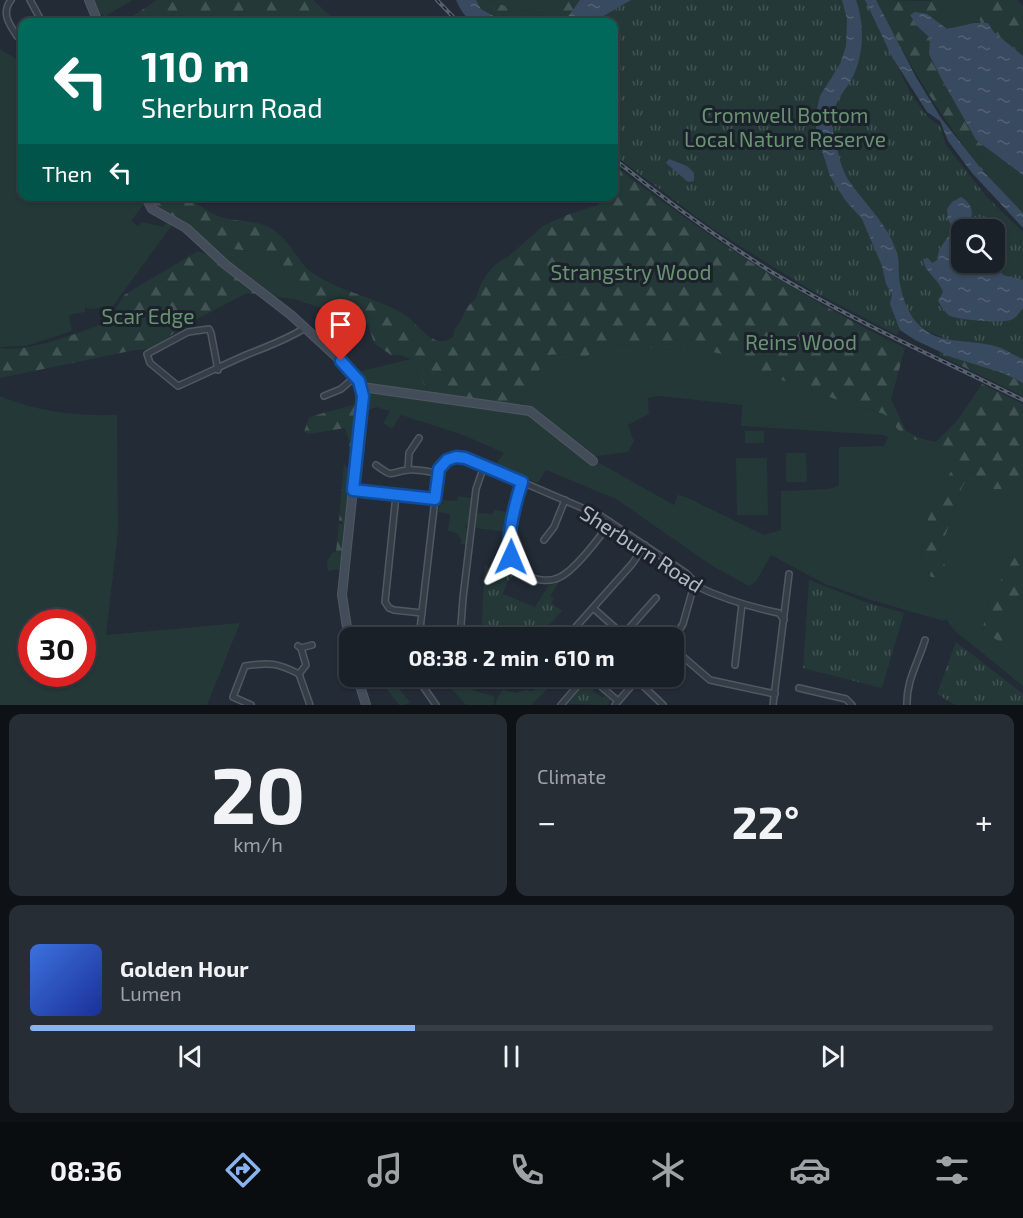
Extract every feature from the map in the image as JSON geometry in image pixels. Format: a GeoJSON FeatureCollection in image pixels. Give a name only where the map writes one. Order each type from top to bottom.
{"type":"FeatureCollection","features":[{"type":"Feature","properties":{"kind":"street"},"geometry":{"type":"LineString","coordinates":[[11,0],[7,6],[7,19],[17,36]]}},
{"type":"Feature","properties":{"kind":"street"},"geometry":{"type":"LineString","coordinates":[[30,0],[40,18]]}},
{"type":"Feature","properties":{"kind":"street"},"geometry":{"type":"LineString","coordinates":[[89,0],[96,18]]}},
{"type":"Feature","properties":{"kind":"street"},"geometry":{"type":"LineString","coordinates":[[148,201],[152,209],[186,228],[226,265],[305,328],[356,376],[362,387],[363,402],[342,595],[347,627]]}},
{"type":"Feature","properties":{"kind":"street"},"geometry":{"type":"LineString","coordinates":[[218,370],[209,329],[188,332],[147,354],[150,363],[178,386],[218,370],[248,354],[270,347],[305,328]]}},
{"type":"Feature","properties":{"kind":"street"},"geometry":{"type":"LineString","coordinates":[[324,396],[341,389],[356,376]]}},
{"type":"Feature","properties":{"kind":"street"},"geometry":{"type":"LineString","coordinates":[[362,387],[530,411],[593,461]]}},
{"type":"Feature","properties":{"kind":"street"},"geometry":{"type":"LineString","coordinates":[[408,470],[409,453],[418,438]]}},
{"type":"Feature","properties":{"kind":"street","name":"Sherburn Road"},"geometry":{"type":"LineString","coordinates":[[438,473],[444,462],[456,457],[465,458],[566,500],[609,522],[645,545],[686,573],[694,585],[714,595],[764,611],[779,613],[784,620]]}},
{"type":"Feature","properties":{"kind":"street"},"geometry":{"type":"LineString","coordinates":[[376,465],[388,473],[395,474],[408,470],[438,473],[420,627]]}},
{"type":"Feature","properties":{"kind":"street"},"geometry":{"type":"LineString","coordinates":[[462,627],[463,598],[476,489],[484,466]]}},
{"type":"Feature","properties":{"kind":"street"},"geometry":{"type":"LineString","coordinates":[[522,482],[516,502],[509,549],[515,565],[531,577],[552,580],[565,574],[600,536],[609,522]]}},
{"type":"Feature","properties":{"kind":"street"},"geometry":{"type":"LineString","coordinates":[[353,490],[435,499]]}},
{"type":"Feature","properties":{"kind":"street"},"geometry":{"type":"LineString","coordinates":[[396,495],[385,602],[389,608],[394,610],[422,613]]}},
{"type":"Feature","properties":{"kind":"street"},"geometry":{"type":"LineString","coordinates":[[544,540],[566,500]]}},
{"type":"Feature","properties":{"kind":"street"},"geometry":{"type":"LineString","coordinates":[[544,528],[550,531]]}},
{"type":"Feature","properties":{"kind":"street"},"geometry":{"type":"LineString","coordinates":[[576,627],[632,564],[645,545]]}},
{"type":"Feature","properties":{"kind":"street"},"geometry":{"type":"LineString","coordinates":[[773,705],[789,574]]}},
{"type":"Feature","properties":{"kind":"street"},"geometry":{"type":"LineString","coordinates":[[681,627],[694,585]]}},
{"type":"Feature","properties":{"kind":"street"},"geometry":{"type":"LineString","coordinates":[[633,627],[656,598]]}},
{"type":"Feature","properties":{"kind":"street"},"geometry":{"type":"LineString","coordinates":[[735,665],[742,604]]}},
{"type":"Feature","properties":{"kind":"street"},"geometry":{"type":"LineString","coordinates":[[593,608],[615,627]]}},
{"type":"Feature","properties":{"kind":"street"},"geometry":{"type":"LineString","coordinates":[[907,705],[909,680],[919,661],[925,640]]}},
{"type":"Feature","properties":{"kind":"street"},"geometry":{"type":"LineString","coordinates":[[299,674],[306,665],[300,647],[312,645]]}},
{"type":"Feature","properties":{"kind":"street"},"geometry":{"type":"LineString","coordinates":[[684,658],[710,680],[775,694]]}},
{"type":"Feature","properties":{"kind":"street"},"geometry":{"type":"LineString","coordinates":[[251,705],[233,697],[245,666],[259,664],[280,665],[299,674],[310,705]]}},
{"type":"Feature","properties":{"kind":"street"},"geometry":{"type":"LineString","coordinates":[[360,687],[366,705]]}},
{"type":"Feature","properties":{"kind":"street"},"geometry":{"type":"LineString","coordinates":[[423,687],[436,705]]}},
{"type":"Feature","properties":{"kind":"street"},"geometry":{"type":"LineString","coordinates":[[561,705],[578,687]]}},
{"type":"Feature","properties":{"kind":"street"},"geometry":{"type":"LineString","coordinates":[[599,687],[616,703],[630,687]]}},
{"type":"Feature","properties":{"kind":"street"},"geometry":{"type":"LineString","coordinates":[[646,687],[663,705]]}},
{"type":"Feature","properties":{"kind":"street"},"geometry":{"type":"LineString","coordinates":[[799,688],[846,699],[852,705]]}},
{"type":"Feature","properties":{"kind":"green space"},"geometry":{"type":"Polygon","coordinates":[[[93,0],[133,0],[107,15],[110,17],[106,17],[97,9],[93,0]]]}},
{"type":"Feature","properties":{"kind":"green space"},"geometry":{"type":"Polygon","coordinates":[[[157,0],[313,0],[333,18],[130,18],[157,0]]]}},
{"type":"Feature","properties":{"kind":"green space"},"geometry":{"type":"Polygon","coordinates":[[[476,0],[488,0],[481,9],[476,0]]]}},
{"type":"Feature","properties":{"kind":"green space"},"geometry":{"type":"Polygon","coordinates":[[[488,0],[563,0],[548,12],[538,13],[517,10],[488,0]]]}},
{"type":"Feature","properties":{"kind":"green space"},"geometry":{"type":"Polygon","coordinates":[[[488,0],[517,10],[538,13],[548,12],[563,0],[580,0],[567,18],[497,18],[481,9],[488,0]]]}},
{"type":"Feature","properties":{"kind":"green space","name":"Cromwell Bottom Local Nature Reserve"},"geometry":{"type":"Polygon","coordinates":[[[580,0],[865,0],[911,94],[928,117],[940,126],[946,145],[986,196],[1023,232],[1023,359],[973,342],[952,341],[937,335],[921,328],[908,313],[897,335],[809,289],[713,229],[618,158],[618,18],[567,18],[580,0]]]}},
{"type":"Feature","properties":{"kind":"green space"},"geometry":{"type":"Polygon","coordinates":[[[876,0],[934,1],[940,17],[932,19],[927,14],[918,27],[930,38],[941,78],[976,140],[993,152],[984,157],[975,148],[986,164],[983,171],[925,88],[876,0]]]}},
{"type":"Feature","properties":{"kind":"green space"},"geometry":{"type":"Polygon","coordinates":[[[932,0],[971,0],[981,23],[947,29],[932,19],[939,16],[932,0]]]}},
{"type":"Feature","properties":{"kind":"green space"},"geometry":{"type":"Polygon","coordinates":[[[971,0],[1017,0],[1023,6],[1023,56],[994,32],[988,23],[981,23],[971,0]]]}},
{"type":"Feature","properties":{"kind":"green space"},"geometry":{"type":"Polygon","coordinates":[[[0,49],[18,60],[18,201],[143,201],[144,204],[131,221],[138,226],[142,222],[163,227],[167,222],[172,225],[113,306],[90,309],[85,307],[85,312],[69,315],[72,331],[26,346],[0,347],[0,49]]]}},
{"type":"Feature","properties":{"kind":"green space"},"geometry":{"type":"Polygon","coordinates":[[[977,147],[984,157],[993,152],[1023,175],[1023,213],[983,171],[986,164],[975,148],[977,147]]]}},
{"type":"Feature","properties":{"kind":"green space","name":"Strangstry Wood"},"geometry":{"type":"Polygon","coordinates":[[[618,168],[690,221],[769,273],[843,316],[905,348],[891,399],[906,431],[922,439],[936,442],[957,421],[982,384],[1023,404],[1023,491],[994,489],[971,472],[962,487],[939,554],[953,580],[931,577],[920,556],[928,519],[954,465],[939,450],[902,434],[884,414],[748,368],[725,355],[689,346],[673,350],[604,343],[584,359],[569,354],[547,355],[525,398],[515,409],[430,396],[411,359],[391,355],[374,343],[368,324],[295,299],[278,254],[223,248],[213,250],[152,201],[191,201],[221,217],[270,228],[283,238],[302,263],[314,274],[336,286],[394,309],[405,315],[433,339],[440,341],[453,337],[454,330],[476,299],[483,280],[497,264],[543,226],[598,205],[600,201],[618,201],[618,168]]]}},
{"type":"Feature","properties":{"kind":"green space"},"geometry":{"type":"Polygon","coordinates":[[[223,248],[278,254],[295,299],[268,296],[213,250],[223,248]]]}},
{"type":"Feature","properties":{"kind":"green space","name":"Scar Edge"},"geometry":{"type":"Polygon","coordinates":[[[198,251],[213,257],[258,294],[247,293],[189,323],[151,349],[135,350],[0,378],[0,348],[12,349],[40,345],[108,322],[124,295],[198,251]]]}},
{"type":"Feature","properties":{"kind":"green space"},"geometry":{"type":"Polygon","coordinates":[[[604,343],[673,350],[689,346],[725,355],[748,368],[884,414],[902,434],[939,450],[955,465],[928,520],[920,556],[931,577],[953,580],[939,554],[962,487],[971,472],[994,489],[1023,491],[1023,544],[989,599],[982,631],[1003,643],[1010,617],[1023,597],[1023,686],[955,631],[946,619],[944,621],[874,601],[825,584],[771,555],[757,580],[749,586],[714,567],[616,499],[546,470],[538,483],[495,465],[504,453],[463,435],[401,415],[392,429],[383,423],[390,411],[376,407],[365,412],[367,389],[515,409],[530,414],[587,459],[596,461],[674,505],[678,495],[686,497],[764,535],[781,530],[781,491],[829,489],[839,485],[839,447],[884,446],[888,437],[741,426],[742,405],[660,396],[648,398],[649,414],[628,425],[634,441],[628,452],[589,457],[548,420],[520,403],[525,398],[547,355],[569,354],[584,359],[604,343]]]}},
{"type":"Feature","properties":{"kind":"green space"},"geometry":{"type":"Polygon","coordinates":[[[940,351],[1003,373],[1023,383],[1023,396],[939,355],[940,351]]]}},
{"type":"Feature","properties":{"kind":"green space"},"geometry":{"type":"Polygon","coordinates":[[[411,359],[429,395],[366,385],[356,372],[411,359]]]}},
{"type":"Feature","properties":{"kind":"green space"},"geometry":{"type":"Polygon","coordinates":[[[0,396],[29,406],[58,412],[117,415],[118,532],[106,635],[240,623],[207,705],[0,705],[0,396]]]}},
{"type":"Feature","properties":{"kind":"green space"},"geometry":{"type":"Polygon","coordinates":[[[360,403],[356,447],[353,452],[349,453],[349,440],[345,428],[309,434],[304,432],[309,417],[360,403]]]}},
{"type":"Feature","properties":{"kind":"green space"},"geometry":{"type":"Polygon","coordinates":[[[745,431],[764,431],[764,443],[745,443],[745,431]]]}},
{"type":"Feature","properties":{"kind":"green space"},"geometry":{"type":"Polygon","coordinates":[[[786,453],[806,453],[807,482],[786,482],[786,453]]]}},
{"type":"Feature","properties":{"kind":"green space"},"geometry":{"type":"Polygon","coordinates":[[[736,458],[767,458],[768,515],[737,515],[736,458]]]}},
{"type":"Feature","properties":{"kind":"green space"},"geometry":{"type":"Polygon","coordinates":[[[344,464],[351,472],[340,569],[328,571],[327,562],[332,553],[336,552],[339,524],[343,524],[339,521],[344,464]]]}},
{"type":"Feature","properties":{"kind":"green space"},"geometry":{"type":"Polygon","coordinates":[[[458,496],[471,498],[468,523],[465,527],[467,530],[466,545],[461,544],[458,535],[448,531],[450,514],[438,512],[440,505],[444,503],[442,500],[457,501],[458,496]]]}},
{"type":"Feature","properties":{"kind":"green space"},"geometry":{"type":"Polygon","coordinates":[[[494,510],[510,512],[507,532],[476,528],[477,513],[493,514],[494,510]]]}},
{"type":"Feature","properties":{"kind":"green space"},"geometry":{"type":"Polygon","coordinates":[[[1023,544],[1023,597],[1010,617],[1003,643],[982,632],[989,599],[1023,544]]]}},
{"type":"Feature","properties":{"kind":"green space"},"geometry":{"type":"Polygon","coordinates":[[[505,559],[508,560],[516,572],[507,582],[503,594],[535,607],[549,585],[559,582],[550,596],[554,598],[551,603],[562,611],[547,627],[482,627],[485,565],[498,574],[505,559]]]}},
{"type":"Feature","properties":{"kind":"green space"},"geometry":{"type":"Polygon","coordinates":[[[809,580],[868,603],[904,613],[882,688],[803,668],[809,580]]]}},
{"type":"Feature","properties":{"kind":"green space"},"geometry":{"type":"Polygon","coordinates":[[[956,642],[1023,694],[1023,705],[955,705],[937,694],[956,642]]]}},
{"type":"Feature","properties":{"kind":"green space"},"geometry":{"type":"Polygon","coordinates":[[[385,687],[399,689],[410,702],[399,705],[385,687]]]}},
{"type":"Feature","properties":{"kind":"green space"},"geometry":{"type":"Polygon","coordinates":[[[450,687],[464,687],[495,697],[493,705],[466,705],[450,687]]]}},
{"type":"Feature","properties":{"kind":"green space"},"geometry":{"type":"Polygon","coordinates":[[[536,687],[549,687],[532,705],[495,705],[503,690],[516,693],[525,690],[533,691],[536,687]]]}},
{"type":"Feature","properties":{"kind":"green space"},"geometry":{"type":"Polygon","coordinates":[[[582,687],[595,687],[593,691],[610,700],[608,705],[568,704],[582,687]]]}},
{"type":"Feature","properties":{"kind":"water"},"geometry":{"type":"Polygon","coordinates":[[[456,0],[476,0],[481,9],[497,18],[468,18],[456,0]]]}},
{"type":"Feature","properties":{"kind":"water"},"geometry":{"type":"Polygon","coordinates":[[[580,0],[631,0],[600,18],[567,18],[580,0]]]}},
{"type":"Feature","properties":{"kind":"water"},"geometry":{"type":"Polygon","coordinates":[[[842,0],[856,0],[862,36],[855,72],[833,114],[834,138],[847,178],[892,240],[897,254],[903,297],[908,310],[920,326],[936,336],[998,347],[1023,359],[1023,383],[1003,373],[951,357],[915,340],[900,330],[890,304],[892,294],[886,284],[882,266],[862,219],[845,200],[830,176],[816,132],[816,113],[820,96],[840,64],[846,46],[847,19],[842,0]]]}},
{"type":"Feature","properties":{"kind":"water"},"geometry":{"type":"Polygon","coordinates":[[[865,0],[876,0],[916,77],[941,118],[983,171],[1023,213],[1023,228],[972,173],[948,141],[940,121],[927,112],[892,57],[865,0]]]}},
{"type":"Feature","properties":{"kind":"water"},"geometry":{"type":"Polygon","coordinates":[[[915,12],[927,14],[947,29],[974,23],[988,23],[994,32],[1023,56],[1023,175],[976,140],[929,54],[930,38],[918,27],[910,15],[915,12]]]}},
{"type":"Feature","properties":{"kind":"water"},"geometry":{"type":"Polygon","coordinates":[[[669,159],[687,166],[694,173],[694,181],[688,182],[666,163],[669,159]]]}},
{"type":"Feature","properties":{"kind":"water"},"geometry":{"type":"Polygon","coordinates":[[[961,197],[966,200],[971,207],[971,219],[951,219],[951,224],[947,209],[952,202],[961,197]]]}},
{"type":"Feature","properties":{"kind":"water"},"geometry":{"type":"Polygon","coordinates":[[[951,231],[951,273],[1002,273],[1023,280],[1023,308],[1013,319],[1008,320],[972,320],[950,316],[938,301],[943,292],[926,268],[923,259],[928,258],[932,263],[937,260],[939,251],[951,231]]]}},
{"type":"Feature","properties":{"kind":"railway"},"geometry":{"type":"LineString","coordinates":[[437,0],[454,18]]}},
{"type":"Feature","properties":{"kind":"railway"},"geometry":{"type":"LineString","coordinates":[[618,162],[690,217],[770,271],[863,322],[1023,400]]}},
{"type":"Feature","properties":{"kind":"route"},"geometry":{"type":"LineString","coordinates":[[341,361],[356,376],[362,387],[363,396],[353,490],[435,499],[438,473],[444,462],[456,457],[471,460],[522,482],[516,502],[509,549],[511,557]]}},
{"type":"Feature","properties":{"kind":"park label","name":"Reins Wood"},"geometry":{"type":"Point","coordinates":[801,341]}}]}
